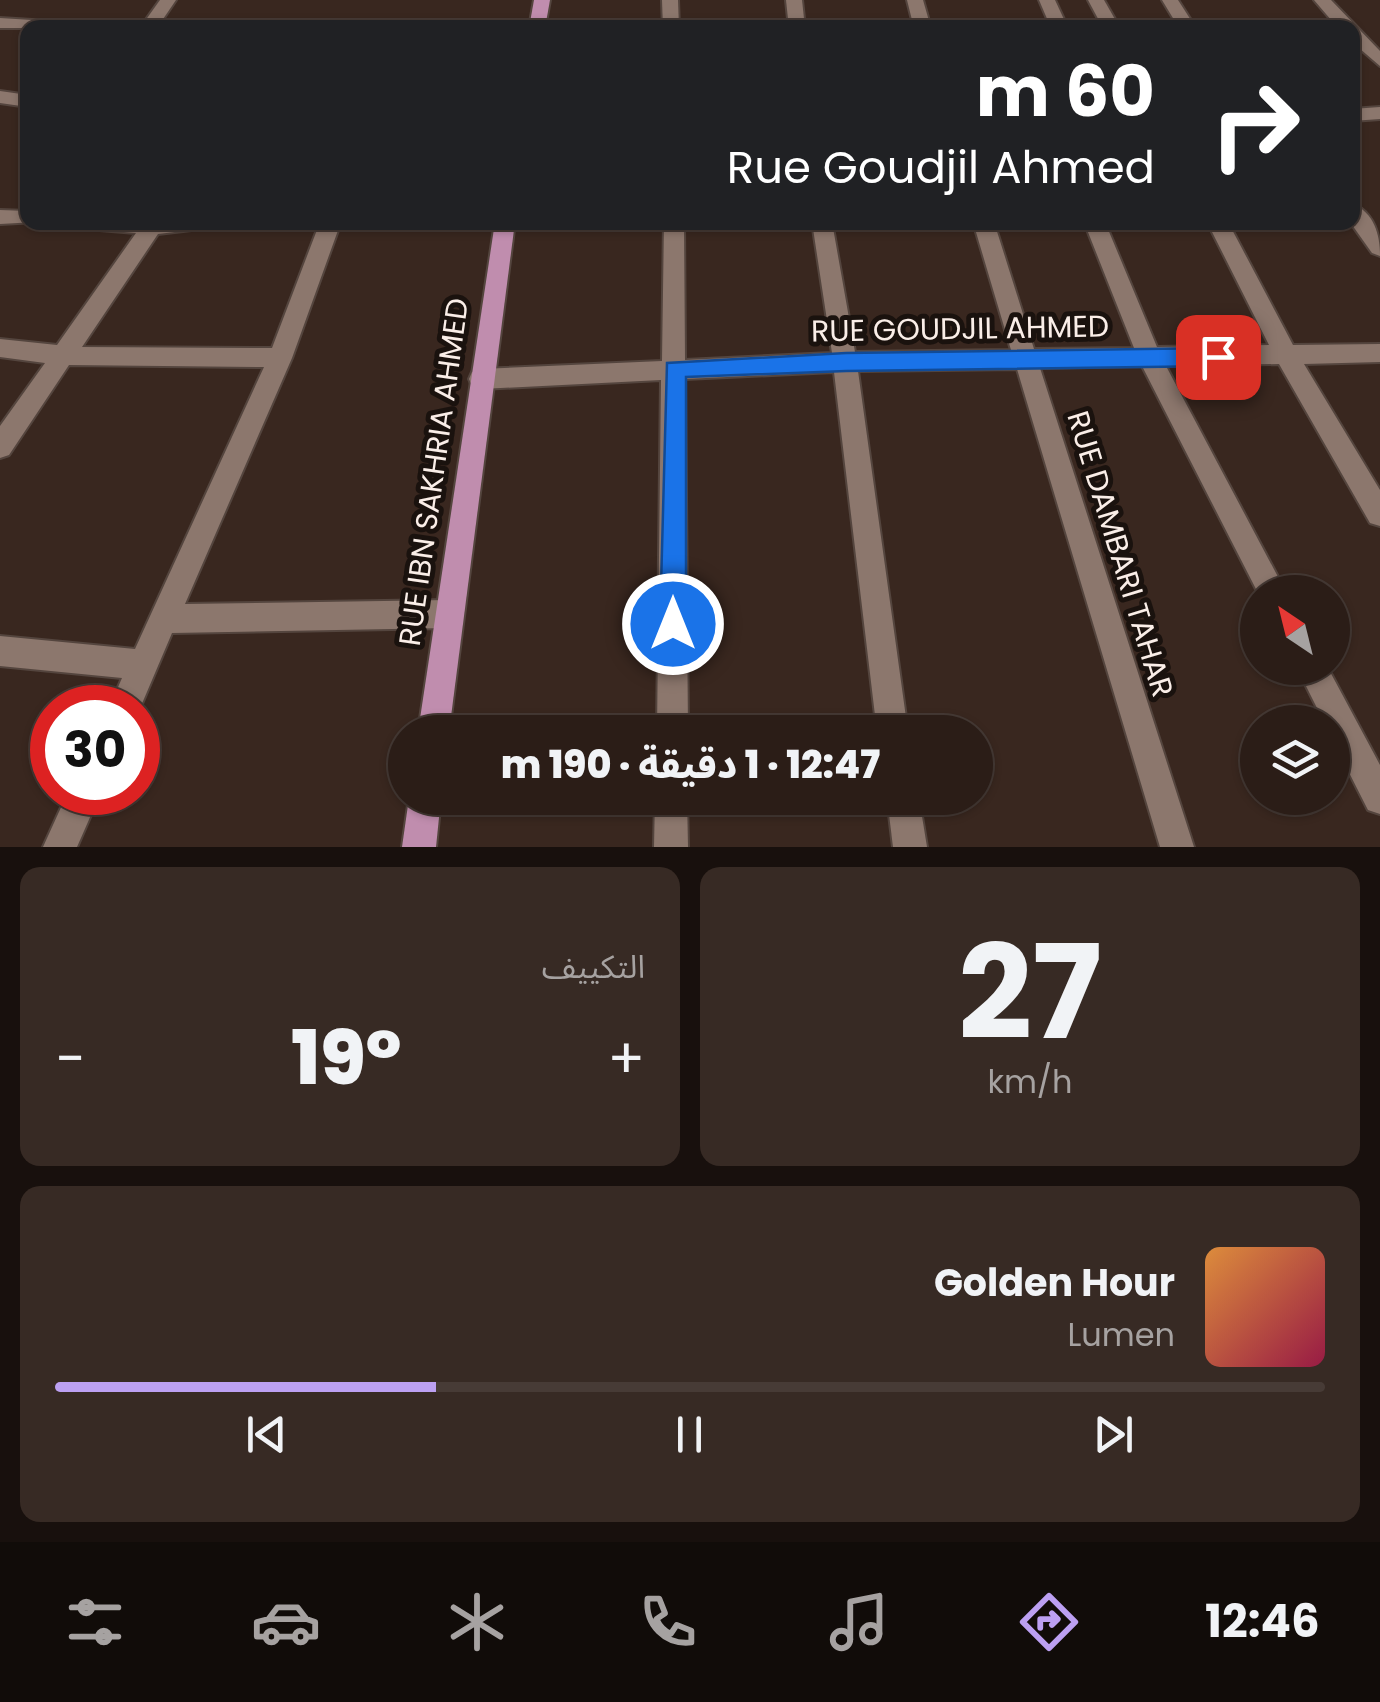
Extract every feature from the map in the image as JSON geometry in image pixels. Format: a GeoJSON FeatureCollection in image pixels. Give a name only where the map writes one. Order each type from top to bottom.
{"type":"FeatureCollection","features":[{"type":"Feature","properties":{"kind":"main road","name":"RUE IBN SAKHRIA AHMED"},"geometry":{"type":"LineString","coordinates":[[435,715],[504,230]]}},
{"type":"Feature","properties":{"kind":"main road"},"geometry":{"type":"LineString","coordinates":[[419,847],[423,815]]}},
{"type":"Feature","properties":{"kind":"street"},"geometry":{"type":"LineString","coordinates":[[1322,0],[1341,20]]}},
{"type":"Feature","properties":{"kind":"street"},"geometry":{"type":"LineString","coordinates":[[1360,40],[1380,61]]}},
{"type":"Feature","properties":{"kind":"street"},"geometry":{"type":"LineString","coordinates":[[1360,221],[1380,248]]}},
{"type":"Feature","properties":{"kind":"street"},"geometry":{"type":"LineString","coordinates":[[0,447],[151,230]]}},
{"type":"Feature","properties":{"kind":"street"},"geometry":{"type":"LineString","coordinates":[[135,685],[280,358],[328,230]]}},
{"type":"Feature","properties":{"kind":"street"},"geometry":{"type":"LineString","coordinates":[[672,715],[674,230]]}},
{"type":"Feature","properties":{"kind":"street"},"geometry":{"type":"LineString","coordinates":[[823,230],[846,362],[891,715]]}},
{"type":"Feature","properties":{"kind":"street","name":"RUE DAMBARI TAHAR"},"geometry":{"type":"LineString","coordinates":[[986,230],[1176,847]]}},
{"type":"Feature","properties":{"kind":"street"},"geometry":{"type":"LineString","coordinates":[[1097,230],[1150,359],[1263,575]]}},
{"type":"Feature","properties":{"kind":"street"},"geometry":{"type":"LineString","coordinates":[[1221,230],[1286,355],[1380,514]]}},
{"type":"Feature","properties":{"kind":"street"},"geometry":{"type":"LineString","coordinates":[[0,348],[66,356],[280,358]]}},
{"type":"Feature","properties":{"kind":"street","name":"RUE GOUDJIL AHMED"},"geometry":{"type":"LineString","coordinates":[[481,379],[846,362],[1380,353]]}},
{"type":"Feature","properties":{"kind":"street"},"geometry":{"type":"LineString","coordinates":[[164,619],[448,614]]}},
{"type":"Feature","properties":{"kind":"street"},"geometry":{"type":"LineString","coordinates":[[0,650],[144,665]]}},
{"type":"Feature","properties":{"kind":"street"},"geometry":{"type":"LineString","coordinates":[[1321,685],[1380,798]]}},
{"type":"Feature","properties":{"kind":"street"},"geometry":{"type":"LineString","coordinates":[[60,847],[75,815]]}},
{"type":"Feature","properties":{"kind":"street"},"geometry":{"type":"LineString","coordinates":[[671,847],[672,815]]}},
{"type":"Feature","properties":{"kind":"street"},"geometry":{"type":"LineString","coordinates":[[905,815],[910,847]]}},
{"type":"Feature","properties":{"kind":"route"},"geometry":{"type":"LineString","coordinates":[[673,624],[675,369],[846,362],[1218,357]]}}]}
